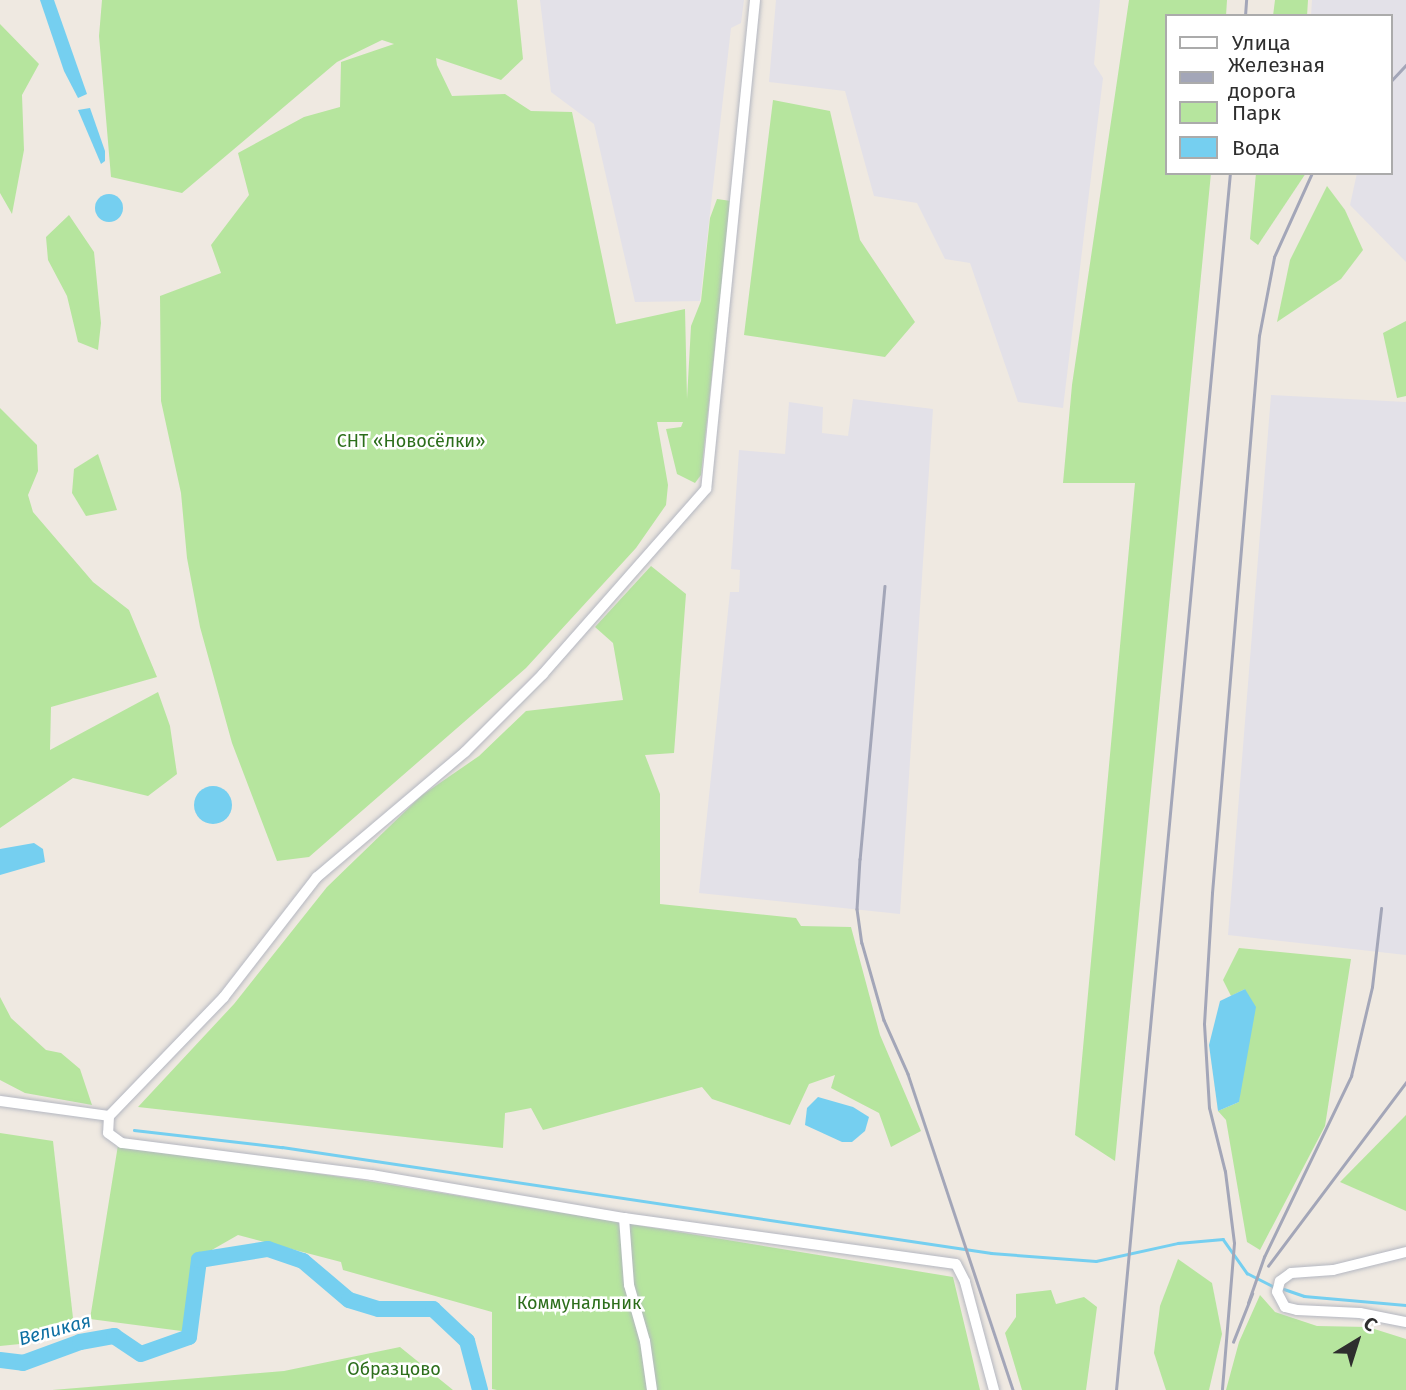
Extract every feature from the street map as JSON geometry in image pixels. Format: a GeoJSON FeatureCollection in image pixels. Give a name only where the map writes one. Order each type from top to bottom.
{"type":"FeatureCollection","features":[{"type":"Feature","properties":{"kind":"street"},"geometry":{"type":"LineString","coordinates":[[755,0],[706,489],[665,541],[527,691],[465,752],[317,877],[224,996],[109,1116],[108,1133],[122,1143],[372,1175],[624,1218],[956,1264],[965,1282],[994,1390]]}},
{"type":"Feature","properties":{"kind":"street"},"geometry":{"type":"LineString","coordinates":[[0,1101],[109,1116]]}},
{"type":"Feature","properties":{"kind":"street"},"geometry":{"type":"LineString","coordinates":[[0,1112],[11,1103]]}},
{"type":"Feature","properties":{"kind":"street"},"geometry":{"type":"LineString","coordinates":[[624,1218],[629,1285],[645,1341],[652,1390]]}},
{"type":"Feature","properties":{"kind":"street"},"geometry":{"type":"LineString","coordinates":[[1406,1252],[1334,1270],[1291,1273],[1280,1281],[1277,1292],[1285,1307],[1297,1310],[1360,1313],[1406,1322]]}},
{"type":"Feature","properties":{"kind":"shaded area"},"geometry":{"type":"Polygon","coordinates":[[[540,0],[744,0],[741,23],[731,28],[700,301],[635,302],[594,124],[551,92],[540,0]]]}},
{"type":"Feature","properties":{"kind":"shaded area"},"geometry":{"type":"Polygon","coordinates":[[[776,0],[1100,0],[1094,64],[1103,78],[1063,408],[1018,402],[970,263],[945,259],[917,203],[874,196],[845,91],[769,82],[776,0]]]}},
{"type":"Feature","properties":{"kind":"shaded area"},"geometry":{"type":"Polygon","coordinates":[[[1312,0],[1406,0],[1406,262],[1350,205],[1357,175],[1392,175],[1392,14],[1311,14],[1312,0]]]}},
{"type":"Feature","properties":{"kind":"shaded area"},"geometry":{"type":"Polygon","coordinates":[[[1271,395],[1406,402],[1406,955],[1228,935],[1271,395]]]}},
{"type":"Feature","properties":{"kind":"shaded area"},"geometry":{"type":"Polygon","coordinates":[[[853,399],[933,409],[900,914],[699,893],[730,592],[739,592],[740,570],[731,569],[739,450],[785,454],[789,402],[823,407],[822,433],[848,436],[853,399]]]}},
{"type":"Feature","properties":{"kind":"green space","name":"СНТ «Новосёлки»"},"geometry":{"type":"Polygon","coordinates":[[[102,0],[517,0],[523,59],[501,80],[436,58],[437,65],[452,96],[505,94],[531,111],[572,112],[616,324],[685,309],[687,399],[691,326],[701,301],[710,218],[717,199],[731,201],[701,475],[695,483],[677,474],[666,429],[681,427],[683,422],[657,422],[668,485],[666,505],[636,548],[526,668],[309,857],[277,861],[232,743],[200,627],[187,558],[181,493],[161,401],[160,296],[221,273],[211,245],[249,195],[238,153],[304,117],[340,107],[341,62],[394,44],[382,40],[337,62],[182,193],[111,177],[99,36],[102,0]]]}},
{"type":"Feature","properties":{"kind":"green space"},"geometry":{"type":"Polygon","coordinates":[[[1129,0],[1227,0],[1226,14],[1164,14],[1164,175],[1211,175],[1115,1161],[1075,1135],[1135,483],[1063,483],[1072,385],[1129,0]]]}},
{"type":"Feature","properties":{"kind":"green space"},"geometry":{"type":"Polygon","coordinates":[[[1275,0],[1308,0],[1307,14],[1273,14],[1275,0]]]}},
{"type":"Feature","properties":{"kind":"green space"},"geometry":{"type":"Polygon","coordinates":[[[0,24],[39,64],[22,95],[24,150],[12,214],[0,193],[0,24]]]}},
{"type":"Feature","properties":{"kind":"green space"},"geometry":{"type":"Polygon","coordinates":[[[773,100],[830,111],[860,240],[915,322],[885,357],[744,335],[773,100]]]}},
{"type":"Feature","properties":{"kind":"green space"},"geometry":{"type":"Polygon","coordinates":[[[1256,175],[1305,175],[1258,245],[1250,239],[1256,175]]]}},
{"type":"Feature","properties":{"kind":"green space"},"geometry":{"type":"Polygon","coordinates":[[[1327,186],[1345,210],[1363,250],[1341,279],[1277,322],[1290,260],[1327,186]]]}},
{"type":"Feature","properties":{"kind":"green space"},"geometry":{"type":"Polygon","coordinates":[[[69,215],[94,252],[101,323],[98,350],[78,342],[67,296],[48,260],[46,237],[69,215]]]}},
{"type":"Feature","properties":{"kind":"green space"},"geometry":{"type":"Polygon","coordinates":[[[1406,321],[1406,396],[1397,398],[1383,333],[1406,321]]]}},
{"type":"Feature","properties":{"kind":"green space"},"geometry":{"type":"Polygon","coordinates":[[[0,408],[37,445],[38,471],[28,495],[33,512],[93,582],[129,610],[157,677],[51,707],[50,750],[158,692],[170,726],[177,774],[148,796],[73,778],[0,828],[0,408]]]}},
{"type":"Feature","properties":{"kind":"green space"},"geometry":{"type":"Polygon","coordinates":[[[98,454],[117,510],[86,516],[72,493],[74,469],[98,454]]]}},
{"type":"Feature","properties":{"kind":"green space"},"geometry":{"type":"Polygon","coordinates":[[[651,566],[686,594],[674,753],[645,755],[660,794],[660,904],[796,918],[801,926],[851,927],[880,1035],[921,1131],[891,1147],[879,1113],[831,1088],[835,1075],[809,1084],[790,1125],[712,1099],[702,1087],[543,1130],[531,1108],[505,1113],[503,1148],[138,1107],[234,1004],[327,887],[421,796],[479,756],[526,711],[623,700],[613,643],[595,627],[651,566]]]}},
{"type":"Feature","properties":{"kind":"green space"},"geometry":{"type":"Polygon","coordinates":[[[1239,948],[1351,959],[1325,1126],[1260,1250],[1247,1242],[1226,1120],[1218,1111],[1239,1102],[1245,989],[1231,996],[1223,980],[1239,948]]]}},
{"type":"Feature","properties":{"kind":"green space"},"geometry":{"type":"Polygon","coordinates":[[[0,997],[11,1018],[46,1050],[61,1053],[80,1069],[92,1105],[25,1093],[0,1080],[0,997]]]}},
{"type":"Feature","properties":{"kind":"green space"},"geometry":{"type":"Polygon","coordinates":[[[1406,1115],[1406,1211],[1340,1182],[1406,1115]]]}},
{"type":"Feature","properties":{"kind":"green space"},"geometry":{"type":"Polygon","coordinates":[[[0,1133],[53,1141],[73,1318],[40,1342],[0,1346],[0,1133]]]}},
{"type":"Feature","properties":{"kind":"green space","name":"Коммунальник"},"geometry":{"type":"Polygon","coordinates":[[[118,1145],[362,1180],[953,1277],[980,1390],[492,1389],[492,1312],[343,1270],[341,1262],[238,1235],[203,1255],[189,1332],[90,1319],[118,1145]]]}},
{"type":"Feature","properties":{"kind":"green space"},"geometry":{"type":"Polygon","coordinates":[[[1178,1259],[1212,1283],[1222,1334],[1209,1390],[1166,1390],[1154,1353],[1160,1306],[1178,1259]]]}},
{"type":"Feature","properties":{"kind":"green space"},"geometry":{"type":"Polygon","coordinates":[[[1051,1290],[1056,1304],[1084,1297],[1097,1307],[1086,1390],[1022,1390],[1005,1333],[1016,1317],[1016,1294],[1051,1290]]]}},
{"type":"Feature","properties":{"kind":"green space"},"geometry":{"type":"Polygon","coordinates":[[[1260,1295],[1275,1312],[1317,1326],[1368,1327],[1406,1339],[1406,1390],[1226,1390],[1239,1342],[1260,1295]]]}},
{"type":"Feature","properties":{"kind":"green space","name":"Образцово"},"geometry":{"type":"Polygon","coordinates":[[[400,1347],[453,1390],[52,1390],[284,1371],[400,1347]]]}},
{"type":"Feature","properties":{"kind":"water"},"geometry":{"type":"Polygon","coordinates":[[[40,0],[54,0],[87,94],[78,98],[64,71],[40,0]]]}},
{"type":"Feature","properties":{"kind":"water"},"geometry":{"type":"Polygon","coordinates":[[[90,108],[105,151],[105,161],[101,164],[78,110],[90,108]]]}},
{"type":"Feature","properties":{"kind":"water"},"geometry":{"type":"Polygon","coordinates":[[[109,194],[119,198],[123,208],[119,218],[109,222],[99,218],[95,208],[99,198],[109,194]]]}},
{"type":"Feature","properties":{"kind":"water"},"geometry":{"type":"Polygon","coordinates":[[[213,786],[226,792],[232,805],[226,818],[213,824],[200,818],[194,805],[200,792],[213,786]]]}},
{"type":"Feature","properties":{"kind":"water"},"geometry":{"type":"Polygon","coordinates":[[[34,843],[43,849],[45,862],[0,875],[0,849],[34,843]]]}},
{"type":"Feature","properties":{"kind":"water"},"geometry":{"type":"Polygon","coordinates":[[[1245,989],[1256,1007],[1239,1102],[1218,1111],[1209,1045],[1220,1001],[1245,989]]]}},
{"type":"Feature","properties":{"kind":"water"},"geometry":{"type":"Polygon","coordinates":[[[818,1097],[853,1107],[869,1117],[865,1131],[852,1142],[842,1142],[805,1125],[807,1108],[818,1097]]]}},
{"type":"Feature","properties":{"kind":"waterway"},"geometry":{"type":"LineString","coordinates":[[134,1130],[282,1147],[991,1253],[1096,1261],[1178,1243],[1223,1239],[1247,1273],[1273,1286]]}},
{"type":"Feature","properties":{"kind":"waterway","name":"Великая"},"geometry":{"type":"LineString","coordinates":[[0,1360],[23,1363],[80,1342],[114,1336],[141,1354],[189,1337],[199,1260],[268,1249],[303,1261],[349,1300],[379,1309],[433,1309],[467,1341],[480,1390]]}},
{"type":"Feature","properties":{"kind":"waterway"},"geometry":{"type":"LineString","coordinates":[[1284,1289],[1304,1296],[1406,1305]]}},
{"type":"Feature","properties":{"kind":"railway"},"geometry":{"type":"LineString","coordinates":[[1245,14],[1246,0]]}},
{"type":"Feature","properties":{"kind":"railway"},"geometry":{"type":"LineString","coordinates":[[1392,80],[1406,65]]}},
{"type":"Feature","properties":{"kind":"railway"},"geometry":{"type":"LineString","coordinates":[[1116,1390],[1230,175]]}},
{"type":"Feature","properties":{"kind":"railway"},"geometry":{"type":"LineString","coordinates":[[1222,1389],[1234,1243],[1225,1172],[1209,1108],[1204,1024],[1212,893],[1259,336],[1274,257],[1311,175]]}},
{"type":"Feature","properties":{"kind":"railway"},"geometry":{"type":"LineString","coordinates":[[885,586],[860,859],[857,909],[862,943],[884,1020],[908,1074],[1013,1390]]}},
{"type":"Feature","properties":{"kind":"railway"},"geometry":{"type":"LineString","coordinates":[[1248,1303],[1264,1257],[1351,1076],[1372,987],[1381,909]]}},
{"type":"Feature","properties":{"kind":"railway"},"geometry":{"type":"LineString","coordinates":[[1268,1266],[1406,1082]]}},
{"type":"Feature","properties":{"kind":"railway"},"geometry":{"type":"LineString","coordinates":[[1233,1342],[1252,1294]]}}]}
